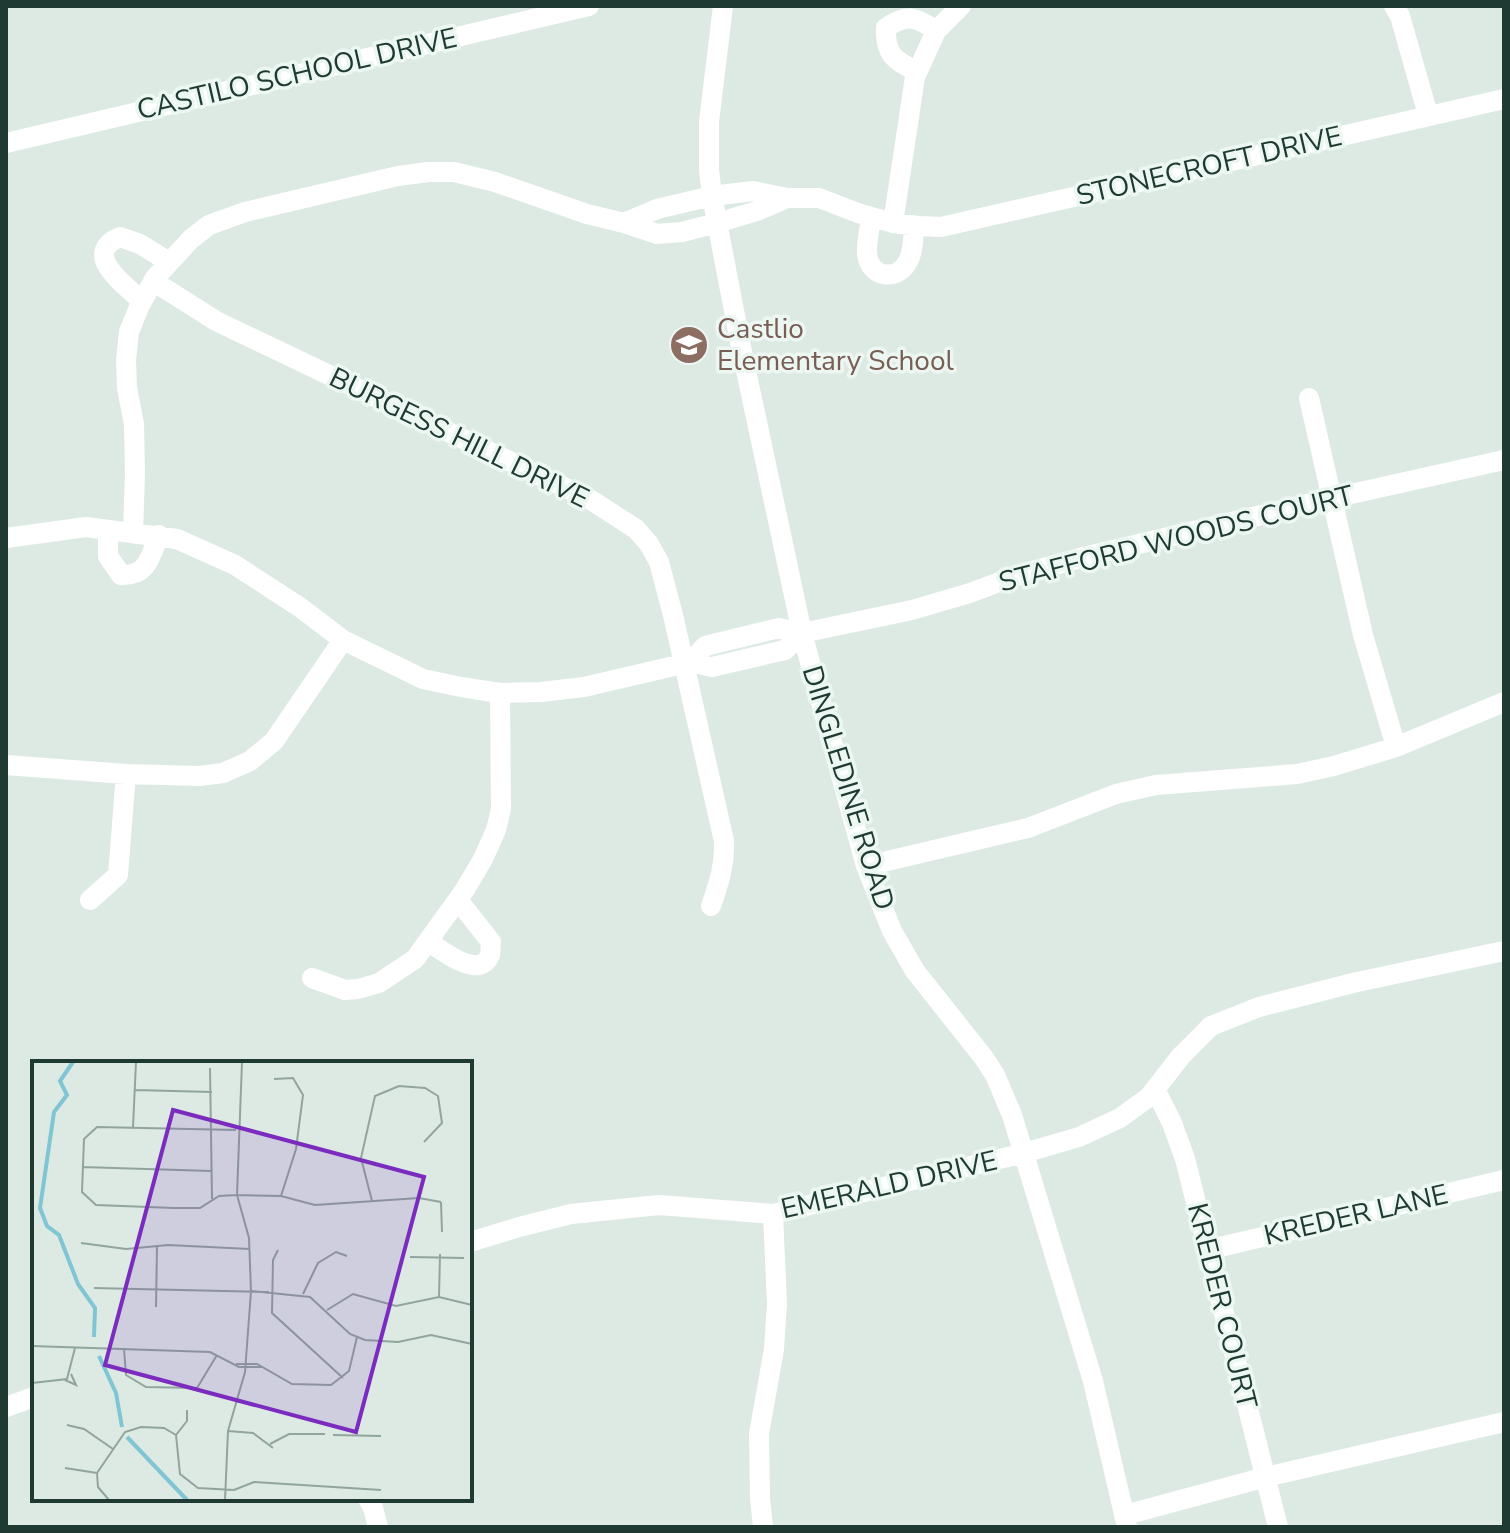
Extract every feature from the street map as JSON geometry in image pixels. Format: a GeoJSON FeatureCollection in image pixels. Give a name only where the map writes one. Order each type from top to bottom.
{"type":"FeatureCollection","features":[{"type":"Feature","properties":{"kind":"street","name":"CASTILO SCHOOL DRIVE"},"geometry":{"type":"LineString","coordinates":[[6,143],[589,6]]}},
{"type":"Feature","properties":{"kind":"street","name":"DINGLEDINE ROAD"},"geometry":{"type":"LineString","coordinates":[[723,6],[709,122],[712,196],[802,633],[866,866],[892,931],[915,971],[984,1058],[1012,1115],[1093,1381],[1126,1521]]}},
{"type":"Feature","properties":{"kind":"street"},"geometry":{"type":"LineString","coordinates":[[871,217],[867,255],[871,265],[886,276],[898,274],[908,261],[913,247],[903,224],[915,77],[936,31],[961,6]]}},
{"type":"Feature","properties":{"kind":"street"},"geometry":{"type":"LineString","coordinates":[[1394,6],[1400,16],[1428,115]]}},
{"type":"Feature","properties":{"kind":"street"},"geometry":{"type":"LineString","coordinates":[[917,72],[890,54],[885,43],[886,28],[896,21],[915,18],[936,31]]}},
{"type":"Feature","properties":{"kind":"street","name":"STONECROFT DRIVE"},"geometry":{"type":"LineString","coordinates":[[624,223],[657,209],[712,196],[753,191],[787,198],[819,198],[871,217],[903,224],[941,227],[1504,99]]}},
{"type":"Feature","properties":{"kind":"street","name":"STONECROFT DRIVE"},"geometry":{"type":"LineString","coordinates":[[133,532],[134,424],[127,388],[126,360],[129,332],[153,281],[191,239],[209,225],[245,212],[398,176],[428,172],[454,172],[495,182],[657,234],[682,232],[717,223],[787,198]]}},
{"type":"Feature","properties":{"kind":"street"},"geometry":{"type":"LineString","coordinates":[[142,301],[110,272],[104,258],[111,241],[120,237],[140,244],[169,262]]}},
{"type":"Feature","properties":{"kind":"street","name":"BURGESS HILL DRIVE"},"geometry":{"type":"LineString","coordinates":[[153,281],[216,321],[591,500],[636,529],[659,562],[687,663],[724,841],[722,876],[711,906]]}},
{"type":"Feature","properties":{"kind":"street"},"geometry":{"type":"LineString","coordinates":[[1309,398],[1363,635],[1396,747]]}},
{"type":"Feature","properties":{"kind":"street","name":"STAFFORD WOODS COURT"},"geometry":{"type":"LineString","coordinates":[[6,538],[86,527],[177,539],[235,565],[343,640],[423,679],[500,693],[541,692],[584,687],[687,663],[705,646],[779,628],[802,633],[912,610],[1042,568],[1504,460]]}},
{"type":"Feature","properties":{"kind":"street"},"geometry":{"type":"LineString","coordinates":[[108,530],[108,556],[121,575],[142,571],[159,535]]}},
{"type":"Feature","properties":{"kind":"street"},"geometry":{"type":"LineString","coordinates":[[6,765],[126,774],[199,776],[223,773],[250,761],[274,741],[343,640]]}},
{"type":"Feature","properties":{"kind":"street"},"geometry":{"type":"LineString","coordinates":[[312,978],[345,990],[379,983],[415,959],[458,900],[483,859],[496,830],[501,809],[500,693]]}},
{"type":"Feature","properties":{"kind":"street"},"geometry":{"type":"LineString","coordinates":[[866,866],[1028,828],[1116,794],[1143,788],[1193,781],[1297,774],[1352,762],[1504,702]]}},
{"type":"Feature","properties":{"kind":"street"},"geometry":{"type":"LineString","coordinates":[[90,900],[118,875],[126,774]]}},
{"type":"Feature","properties":{"kind":"street"},"geometry":{"type":"LineString","coordinates":[[428,941],[459,962],[476,965],[490,956],[491,942],[458,900]]}},
{"type":"Feature","properties":{"kind":"street","name":"EMERALD DRIVE"},"geometry":{"type":"LineString","coordinates":[[472,1241],[571,1214],[659,1205],[773,1214],[1024,1153],[1079,1137],[1120,1118],[1149,1097],[1181,1056],[1211,1026],[1259,1007],[1357,982],[1504,951]]}},
{"type":"Feature","properties":{"kind":"street","name":"KREDER COURT"},"geometry":{"type":"LineString","coordinates":[[1155,1089],[1185,1159],[1278,1527]]}},
{"type":"Feature","properties":{"kind":"street","name":"KREDER LANE"},"geometry":{"type":"LineString","coordinates":[[1207,1250],[1504,1180]]}},
{"type":"Feature","properties":{"kind":"street"},"geometry":{"type":"LineString","coordinates":[[763,1527],[759,1434],[774,1349],[777,1304],[773,1214]]}},
{"type":"Feature","properties":{"kind":"street"},"geometry":{"type":"LineString","coordinates":[[6,1407],[32,1398]]}},
{"type":"Feature","properties":{"kind":"street"},"geometry":{"type":"LineString","coordinates":[[1126,1521],[1266,1477],[1504,1422]]}},
{"type":"Feature","properties":{"kind":"street"},"geometry":{"type":"LineString","coordinates":[[369,1501],[378,1527]]}},
{"type":"Feature","properties":{"kind":"place","name":"Castlio Elementary School"},"geometry":{"type":"Point","coordinates":[689,345]}}]}
